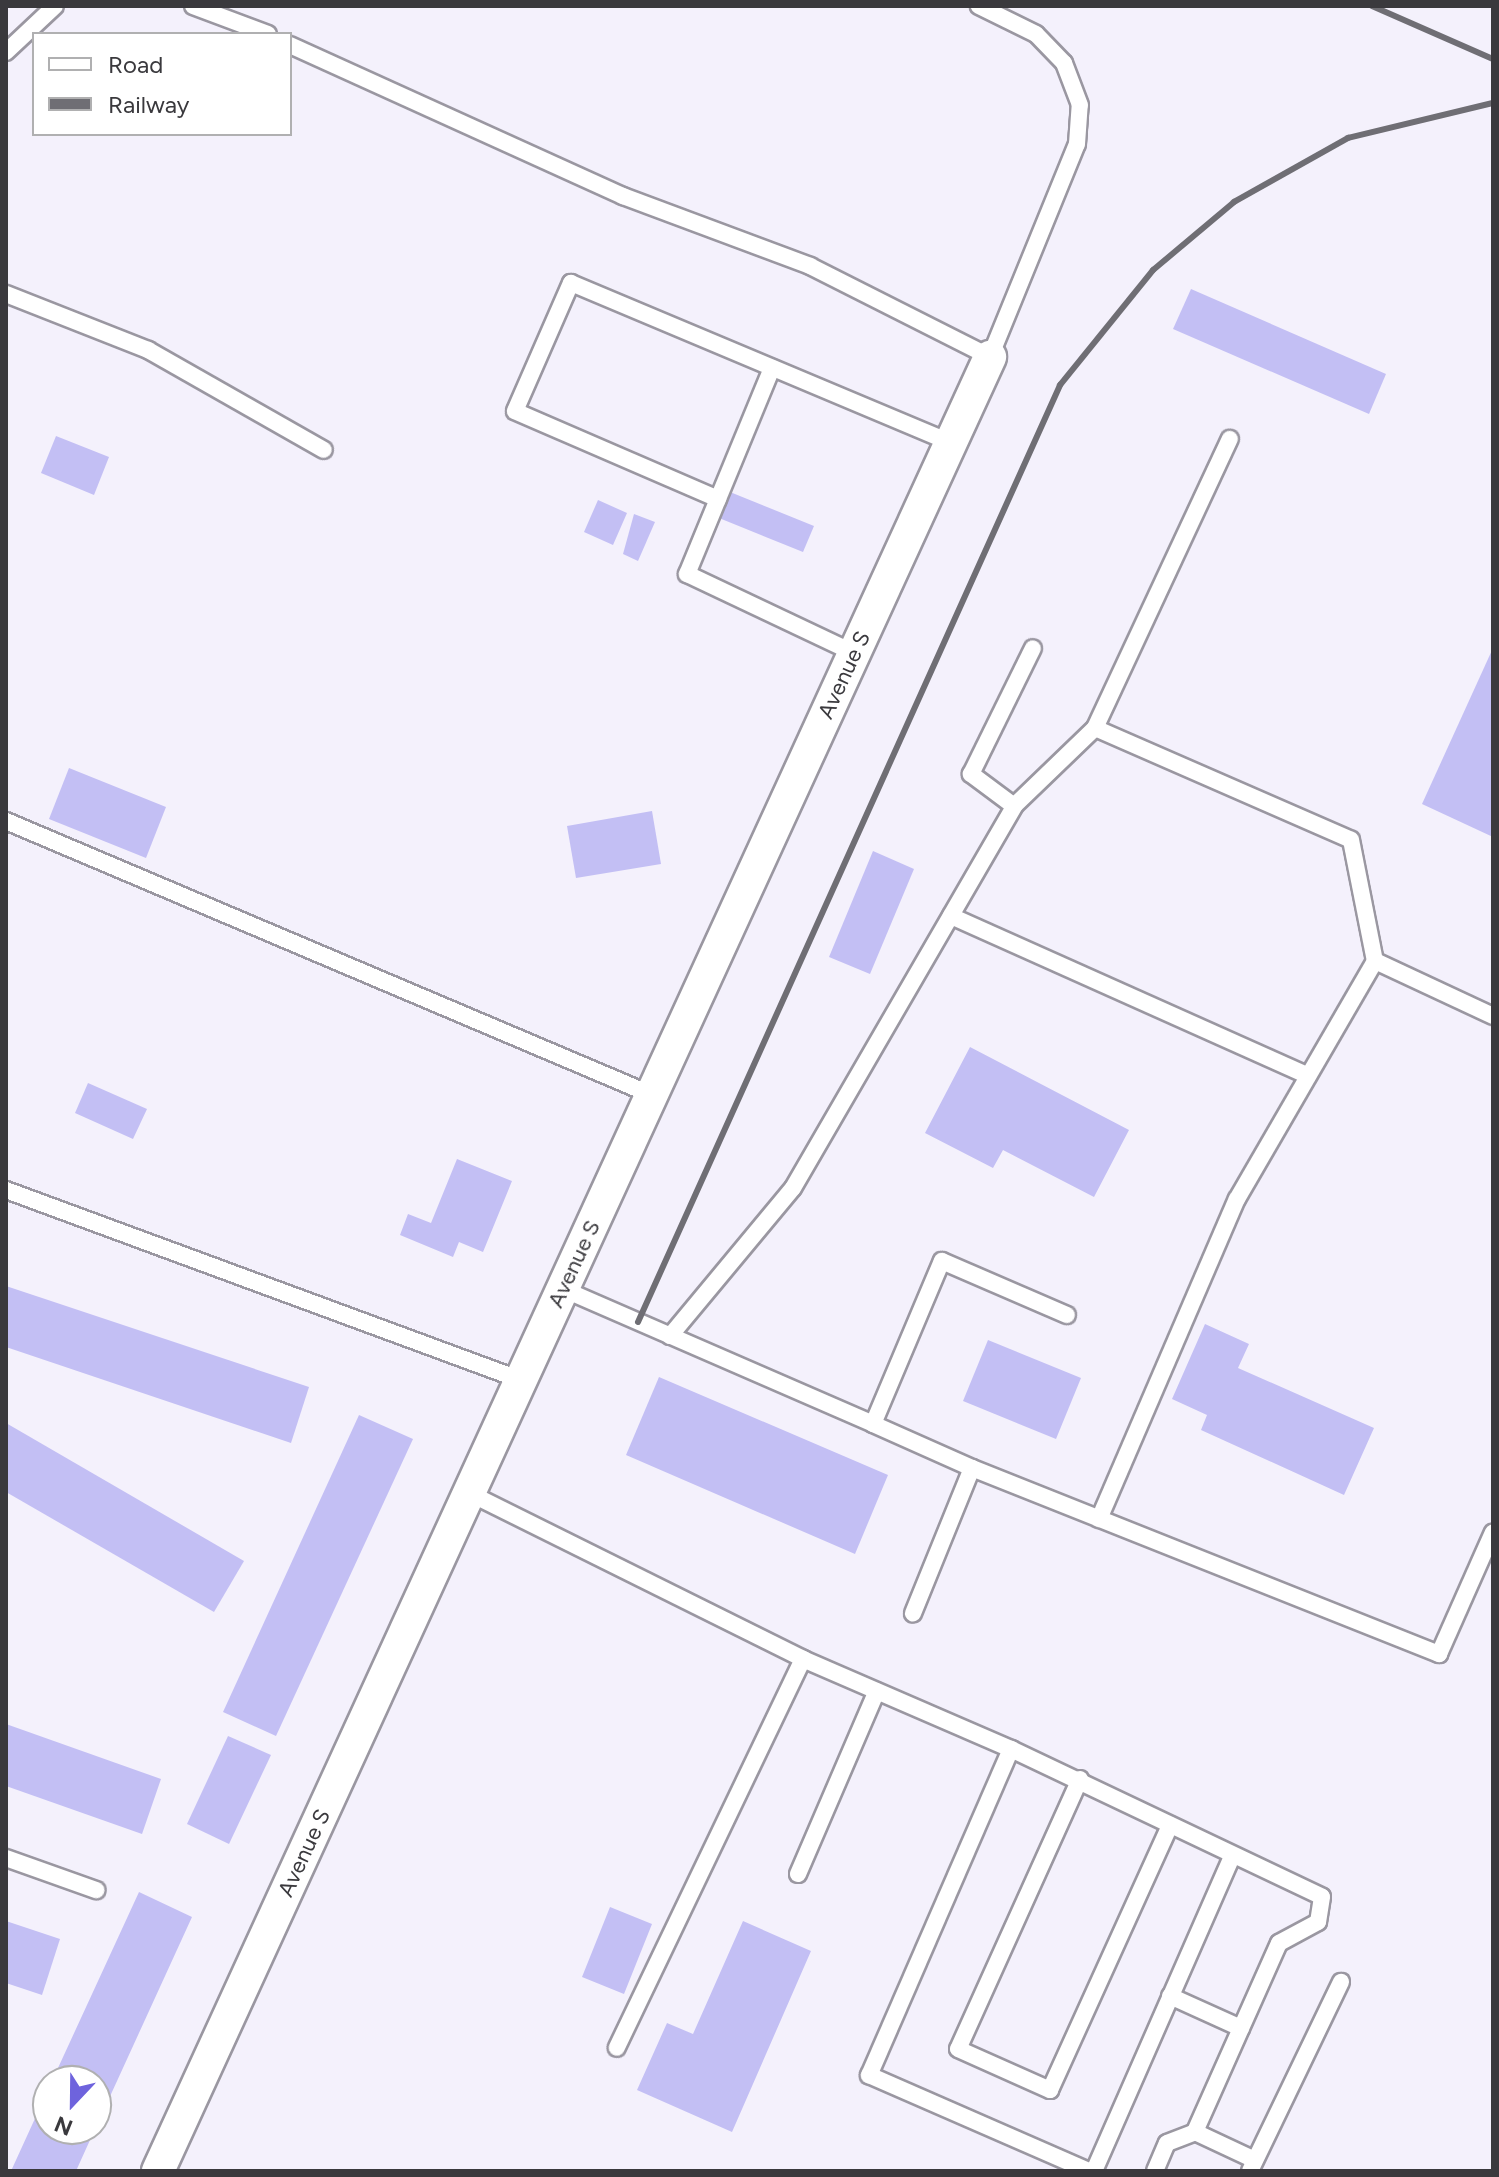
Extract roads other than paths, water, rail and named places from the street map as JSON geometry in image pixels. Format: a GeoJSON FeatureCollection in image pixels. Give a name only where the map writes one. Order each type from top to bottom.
{"type":"FeatureCollection","features":[{"type":"Feature","properties":{"kind":"street","name":"Avenue S"},"geometry":{"type":"LineString","coordinates":[[158,2171],[990,357]]}},
{"type":"Feature","properties":{"kind":"lane"},"geometry":{"type":"LineString","coordinates":[[6,52],[55,6]]}},
{"type":"Feature","properties":{"kind":"lane"},"geometry":{"type":"LineString","coordinates":[[193,6],[263,32]]}},
{"type":"Feature","properties":{"kind":"lane"},"geometry":{"type":"LineString","coordinates":[[292,46],[552,166],[810,266],[990,357],[1077,144],[1080,105],[1064,63],[1036,34],[979,6]]}},
{"type":"Feature","properties":{"kind":"lane"},"geometry":{"type":"LineString","coordinates":[[718,499],[515,411],[571,283],[951,443]]}},
{"type":"Feature","properties":{"kind":"lane"},"geometry":{"type":"LineString","coordinates":[[6,294],[148,350],[324,450]]}},
{"type":"Feature","properties":{"kind":"lane"},"geometry":{"type":"LineString","coordinates":[[772,368],[687,574],[854,653]]}},
{"type":"Feature","properties":{"kind":"lane"},"geometry":{"type":"LineString","coordinates":[[670,1336],[793,1188],[1014,806],[1095,728],[1230,439]]}},
{"type":"Feature","properties":{"kind":"lane"},"geometry":{"type":"LineString","coordinates":[[1014,806],[971,774],[1033,648]]}},
{"type":"Feature","properties":{"kind":"lane"},"geometry":{"type":"LineString","coordinates":[[1095,728],[1351,840],[1375,961],[1237,1199],[1099,1519]]}},
{"type":"Feature","properties":{"kind":"lane"},"geometry":{"type":"LineString","coordinates":[[6,821],[652,1095]]}},
{"type":"Feature","properties":{"kind":"lane"},"geometry":{"type":"LineString","coordinates":[[951,916],[1308,1076]]}},
{"type":"Feature","properties":{"kind":"lane"},"geometry":{"type":"LineString","coordinates":[[1375,961],[1493,1016]]}},
{"type":"Feature","properties":{"kind":"lane"},"geometry":{"type":"LineString","coordinates":[[6,1190],[521,1380]]}},
{"type":"Feature","properties":{"kind":"lane"},"geometry":{"type":"LineString","coordinates":[[873,1424],[942,1261],[1067,1315]]}},
{"type":"Feature","properties":{"kind":"lane"},"geometry":{"type":"LineString","coordinates":[[563,1289],[972,1468],[1439,1654],[1493,1532]]}},
{"type":"Feature","properties":{"kind":"lane"},"geometry":{"type":"LineString","coordinates":[[913,1613],[972,1468]]}},
{"type":"Feature","properties":{"kind":"lane"},"geometry":{"type":"LineString","coordinates":[[469,1493],[803,1659],[1080,1779],[1232,1856],[1322,1897],[1318,1922],[1279,1943],[1195,2132],[1167,2143],[1155,2171]]}},
{"type":"Feature","properties":{"kind":"lane"},"geometry":{"type":"LineString","coordinates":[[617,2048],[803,1659]]}},
{"type":"Feature","properties":{"kind":"lane"},"geometry":{"type":"LineString","coordinates":[[798,1874],[877,1691]]}},
{"type":"Feature","properties":{"kind":"lane"},"geometry":{"type":"LineString","coordinates":[[1011,1749],[869,2075],[1092,2171],[1232,1856]]}},
{"type":"Feature","properties":{"kind":"lane"},"geometry":{"type":"LineString","coordinates":[[1080,1779],[958,2049],[1050,2090],[1170,1825]]}},
{"type":"Feature","properties":{"kind":"lane"},"geometry":{"type":"LineString","coordinates":[[6,1858],[96,1890]]}},
{"type":"Feature","properties":{"kind":"lane"},"geometry":{"type":"LineString","coordinates":[[1195,2132],[1253,2166],[1341,1982]]}},
{"type":"Feature","properties":{"kind":"lane"},"geometry":{"type":"LineString","coordinates":[[1170,1996],[1241,2028]]}},
{"type":"Feature","properties":{"kind":"railway"},"geometry":{"type":"LineString","coordinates":[[1372,6],[1493,59]]}},
{"type":"Feature","properties":{"kind":"railway"},"geometry":{"type":"LineString","coordinates":[[638,1322],[1060,385],[1153,270],[1234,202],[1348,138],[1493,103]]}}]}
